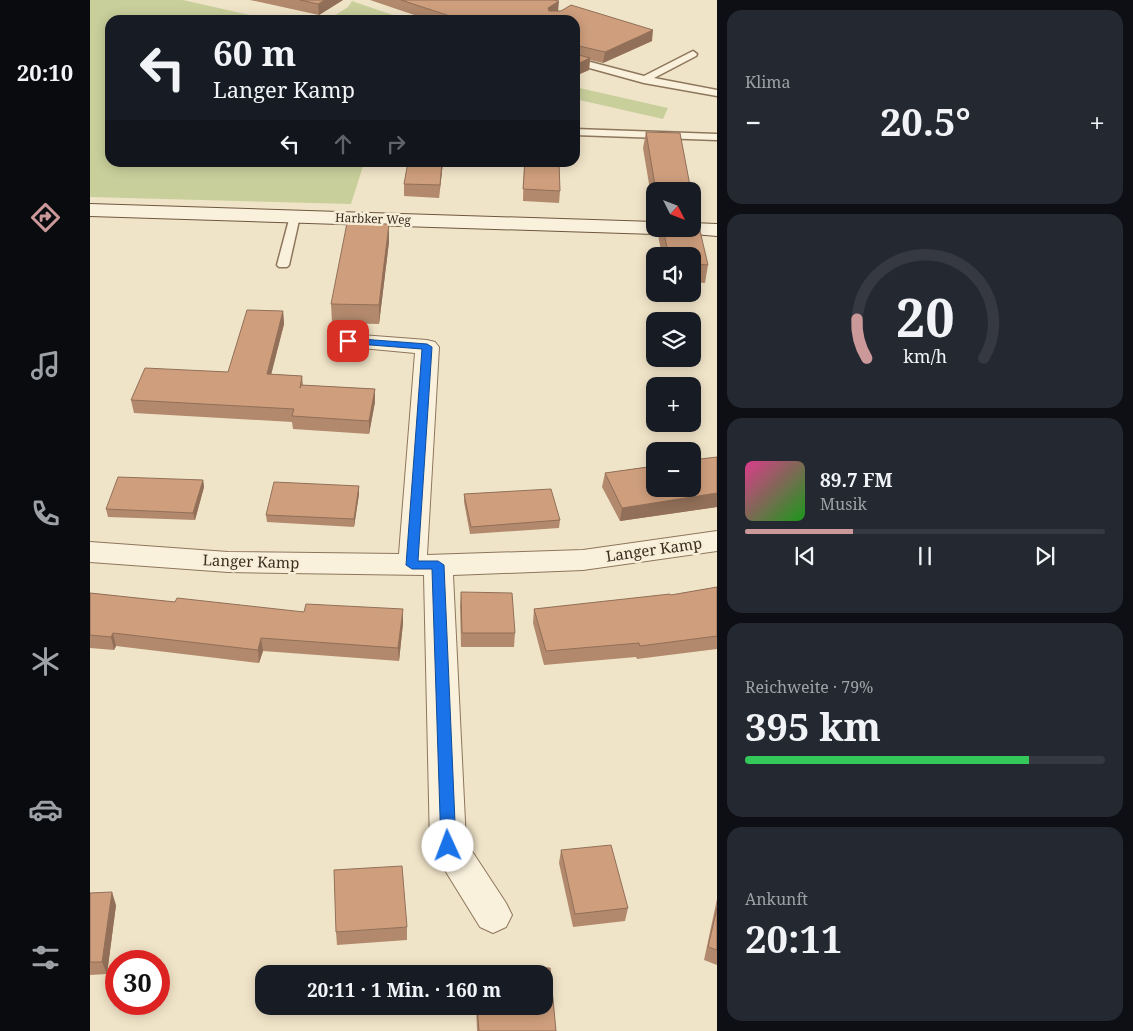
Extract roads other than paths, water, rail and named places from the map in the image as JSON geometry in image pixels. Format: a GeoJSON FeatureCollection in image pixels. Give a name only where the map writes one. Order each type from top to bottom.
{"type":"FeatureCollection","features":[{"type":"Feature","properties":{"kind":"street","name":"Harbker Weg"},"geometry":{"type":"LineString","coordinates":[[90,210],[646,228]]}},
{"type":"Feature","properties":{"kind":"street"},"geometry":{"type":"LineString","coordinates":[[701,229],[717,230]]}},
{"type":"Feature","properties":{"kind":"street"},"geometry":{"type":"LineString","coordinates":[[348,341],[427,347],[425,565],[448,846],[493,915]]}},
{"type":"Feature","properties":{"kind":"street","name":"Langer Kamp"},"geometry":{"type":"LineString","coordinates":[[90,552],[228,562],[425,565],[583,560],[717,541]]}},
{"type":"Feature","properties":{"kind":"lane"},"geometry":{"type":"LineString","coordinates":[[644,80],[693,54]]}},
{"type":"Feature","properties":{"kind":"lane"},"geometry":{"type":"LineString","coordinates":[[580,63],[644,80],[717,93]]}},
{"type":"Feature","properties":{"kind":"lane"},"geometry":{"type":"LineString","coordinates":[[580,132],[717,137]]}},
{"type":"Feature","properties":{"kind":"lane"},"geometry":{"type":"LineString","coordinates":[[282,265],[295,216]]}}]}
